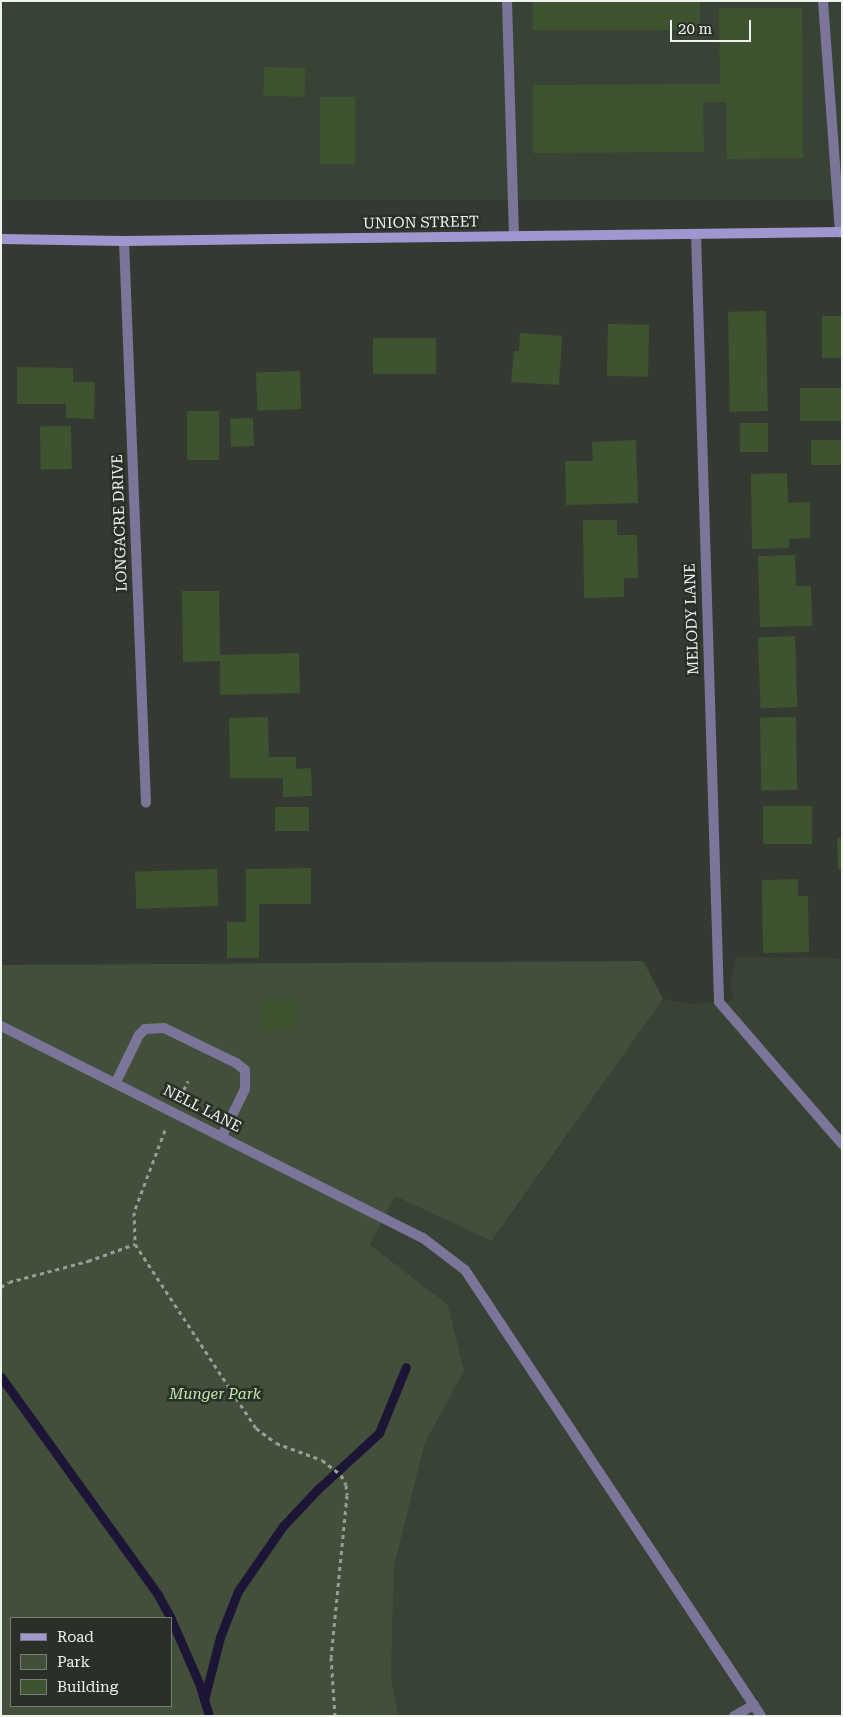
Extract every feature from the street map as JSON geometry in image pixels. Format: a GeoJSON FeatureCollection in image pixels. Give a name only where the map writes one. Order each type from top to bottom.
{"type":"FeatureCollection","features":[{"type":"Feature","properties":{"kind":"main road","name":"UNION STREET"},"geometry":{"type":"LineString","coordinates":[[1,239],[124,241],[841,232]]}},
{"type":"Feature","properties":{"kind":"street"},"geometry":{"type":"LineString","coordinates":[[507,1],[514,236]]}},
{"type":"Feature","properties":{"kind":"street"},"geometry":{"type":"LineString","coordinates":[[823,1],[841,232]]}},
{"type":"Feature","properties":{"kind":"street","name":"MELODY LANE"},"geometry":{"type":"LineString","coordinates":[[696,234],[719,1002],[842,1144]]}},
{"type":"Feature","properties":{"kind":"street","name":"LONGACRE DRIVE"},"geometry":{"type":"LineString","coordinates":[[124,241],[146,803]]}},
{"type":"Feature","properties":{"kind":"street","name":"NELL LANE"},"geometry":{"type":"LineString","coordinates":[[1,1026],[389,1220],[423,1238],[465,1270],[761,1716]]}},
{"type":"Feature","properties":{"kind":"street"},"geometry":{"type":"LineString","coordinates":[[116,1082],[139,1035],[145,1029],[164,1028],[236,1063],[245,1070],[245,1089],[222,1136]]}},
{"type":"Feature","properties":{"kind":"street"},"geometry":{"type":"LineString","coordinates":[[734,1716],[754,1705]]}},
{"type":"Feature","properties":{"kind":"path"},"geometry":{"type":"LineString","coordinates":[[188,1080],[173,1111],[136,1205],[132,1226],[135,1244],[256,1428],[276,1443],[333,1467],[340,1475],[348,1495],[330,1657],[336,1716]]}},
{"type":"Feature","properties":{"kind":"path"},"geometry":{"type":"LineString","coordinates":[[1,1287],[9,1282],[88,1261],[135,1244]]}},
{"type":"Feature","properties":{"kind":"shaded area"},"geometry":{"type":"Polygon","coordinates":[[[1,1],[842,1],[842,200],[1,200],[1,1]]]}},
{"type":"Feature","properties":{"kind":"shaded area"},"geometry":{"type":"Polygon","coordinates":[[[736,957],[842,958],[842,1716],[398,1716],[391,1676],[394,1567],[425,1443],[464,1371],[370,1245],[395,1196],[493,1241],[663,999],[689,1004],[735,1001],[730,985],[736,957]]]}},
{"type":"Feature","properties":{"kind":"green space","name":"Munger Park"},"geometry":{"type":"Polygon","coordinates":[[[643,961],[663,999],[492,1241],[395,1196],[370,1245],[448,1305],[464,1371],[425,1443],[394,1567],[391,1676],[398,1716],[1,1716],[1,965],[643,961]]]}},
{"type":"Feature","properties":{"kind":"building"},"geometry":{"type":"Polygon","coordinates":[[[533,1],[700,1],[700,30],[533,30],[533,1]]]}},
{"type":"Feature","properties":{"kind":"building"},"geometry":{"type":"Polygon","coordinates":[[[719,8],[802,8],[803,158],[727,159],[726,102],[703,102],[704,152],[533,153],[533,85],[720,84],[719,8]]]}},
{"type":"Feature","properties":{"kind":"building"},"geometry":{"type":"Polygon","coordinates":[[[264,67],[305,68],[304,97],[263,96],[264,67]]]}},
{"type":"Feature","properties":{"kind":"building"},"geometry":{"type":"Polygon","coordinates":[[[320,97],[355,97],[355,164],[320,164],[320,97]]]}},
{"type":"Feature","properties":{"kind":"building"},"geometry":{"type":"Polygon","coordinates":[[[766,311],[768,411],[730,412],[728,312],[766,311]]]}},
{"type":"Feature","properties":{"kind":"building"},"geometry":{"type":"Polygon","coordinates":[[[822,316],[842,316],[842,358],[822,358],[822,316]]]}},
{"type":"Feature","properties":{"kind":"building"},"geometry":{"type":"Polygon","coordinates":[[[608,324],[649,325],[648,377],[607,376],[608,324]]]}},
{"type":"Feature","properties":{"kind":"building"},"geometry":{"type":"Polygon","coordinates":[[[520,333],[562,336],[559,385],[511,382],[514,351],[519,351],[520,333]]]}},
{"type":"Feature","properties":{"kind":"building"},"geometry":{"type":"Polygon","coordinates":[[[373,338],[436,338],[436,374],[373,374],[373,338]]]}},
{"type":"Feature","properties":{"kind":"building"},"geometry":{"type":"Polygon","coordinates":[[[17,367],[73,368],[73,382],[95,382],[94,419],[66,418],[66,404],[17,404],[17,367]]]}},
{"type":"Feature","properties":{"kind":"building"},"geometry":{"type":"Polygon","coordinates":[[[300,371],[301,409],[257,411],[256,373],[300,371]]]}},
{"type":"Feature","properties":{"kind":"building"},"geometry":{"type":"Polygon","coordinates":[[[800,388],[842,388],[842,421],[800,421],[800,388]]]}},
{"type":"Feature","properties":{"kind":"building"},"geometry":{"type":"Polygon","coordinates":[[[187,411],[219,411],[219,460],[187,460],[187,411]]]}},
{"type":"Feature","properties":{"kind":"building"},"geometry":{"type":"Polygon","coordinates":[[[253,418],[254,446],[231,447],[230,419],[253,418]]]}},
{"type":"Feature","properties":{"kind":"building"},"geometry":{"type":"Polygon","coordinates":[[[740,423],[768,423],[768,452],[740,452],[740,423]]]}},
{"type":"Feature","properties":{"kind":"building"},"geometry":{"type":"Polygon","coordinates":[[[71,426],[72,469],[41,470],[40,427],[71,426]]]}},
{"type":"Feature","properties":{"kind":"building"},"geometry":{"type":"Polygon","coordinates":[[[636,440],[638,503],[566,505],[565,461],[593,461],[592,442],[636,440]]]}},
{"type":"Feature","properties":{"kind":"building"},"geometry":{"type":"Polygon","coordinates":[[[811,440],[842,440],[842,465],[811,465],[811,440]]]}},
{"type":"Feature","properties":{"kind":"building"},"geometry":{"type":"Polygon","coordinates":[[[787,473],[788,503],[810,502],[810,538],[789,539],[789,548],[752,549],[751,474],[787,473]]]}},
{"type":"Feature","properties":{"kind":"building"},"geometry":{"type":"Polygon","coordinates":[[[583,520],[617,520],[617,535],[637,535],[638,578],[624,578],[624,597],[584,598],[583,520]]]}},
{"type":"Feature","properties":{"kind":"building"},"geometry":{"type":"Polygon","coordinates":[[[795,555],[796,586],[811,586],[812,626],[760,627],[758,556],[795,555]]]}},
{"type":"Feature","properties":{"kind":"building"},"geometry":{"type":"Polygon","coordinates":[[[182,591],[219,591],[220,655],[299,653],[300,693],[220,695],[220,661],[183,662],[182,591]]]}},
{"type":"Feature","properties":{"kind":"building"},"geometry":{"type":"Polygon","coordinates":[[[795,636],[797,707],[761,708],[758,637],[795,636]]]}},
{"type":"Feature","properties":{"kind":"building"},"geometry":{"type":"Polygon","coordinates":[[[268,717],[269,757],[296,757],[296,769],[311,768],[312,796],[283,797],[283,778],[230,778],[229,718],[268,717]]]}},
{"type":"Feature","properties":{"kind":"building"},"geometry":{"type":"Polygon","coordinates":[[[796,717],[797,790],[761,791],[760,718],[796,717]]]}},
{"type":"Feature","properties":{"kind":"building"},"geometry":{"type":"Polygon","coordinates":[[[763,806],[812,806],[812,844],[763,844],[763,806]]]}},
{"type":"Feature","properties":{"kind":"building"},"geometry":{"type":"Polygon","coordinates":[[[275,807],[309,807],[309,831],[275,831],[275,807]]]}},
{"type":"Feature","properties":{"kind":"building"},"geometry":{"type":"Polygon","coordinates":[[[837,838],[842,838],[842,869],[838,869],[837,838]]]}},
{"type":"Feature","properties":{"kind":"building"},"geometry":{"type":"Polygon","coordinates":[[[311,868],[311,904],[259,904],[259,958],[227,958],[227,922],[246,922],[246,869],[311,868]]]}},
{"type":"Feature","properties":{"kind":"building"},"geometry":{"type":"Polygon","coordinates":[[[217,869],[218,906],[136,909],[135,872],[217,869]]]}},
{"type":"Feature","properties":{"kind":"building"},"geometry":{"type":"Polygon","coordinates":[[[798,879],[798,896],[808,896],[809,952],[763,953],[762,880],[798,879]]]}},
{"type":"Feature","properties":{"kind":"building"},"geometry":{"type":"Polygon","coordinates":[[[260,999],[297,999],[297,1030],[260,1030],[260,999]]]}},
{"type":"Feature","properties":{"kind":"waterway"},"geometry":{"type":"LineString","coordinates":[[204,1700],[220,1637],[238,1591],[283,1526],[318,1489],[379,1433],[406,1367]]}},
{"type":"Feature","properties":{"kind":"waterway"},"geometry":{"type":"LineString","coordinates":[[1,1377],[158,1595],[170,1617]]}},
{"type":"Feature","properties":{"kind":"waterway"},"geometry":{"type":"LineString","coordinates":[[172,1621],[199,1683],[209,1716]]}}]}
